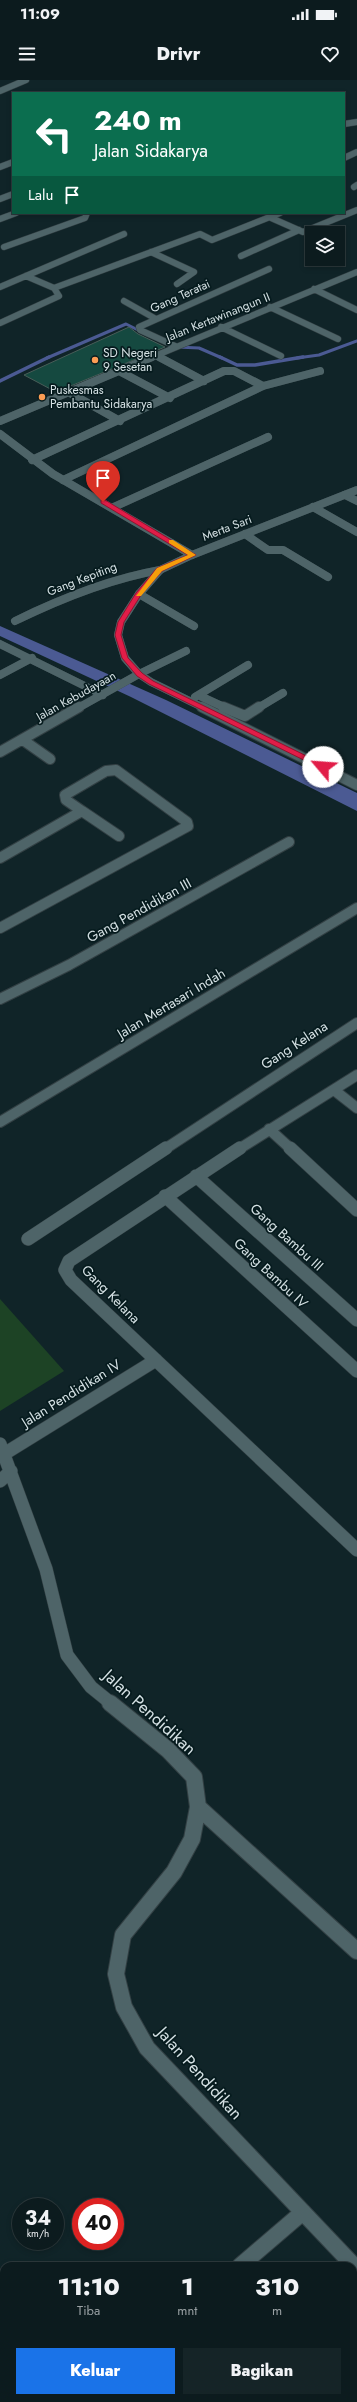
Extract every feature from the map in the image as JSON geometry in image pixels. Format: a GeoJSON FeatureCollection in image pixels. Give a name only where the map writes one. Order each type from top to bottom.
{"type":"FeatureCollection","features":[{"type":"Feature","properties":{"kind":"street"},"geometry":{"type":"LineString","coordinates":[[0,91],[26,80]]}},
{"type":"Feature","properties":{"kind":"street"},"geometry":{"type":"LineString","coordinates":[[345,124],[357,122]]}},
{"type":"Feature","properties":{"kind":"street"},"geometry":{"type":"LineString","coordinates":[[345,158],[357,152]]}},
{"type":"Feature","properties":{"kind":"street"},"geometry":{"type":"LineString","coordinates":[[0,167],[12,162]]}},
{"type":"Feature","properties":{"kind":"street"},"geometry":{"type":"LineString","coordinates":[[0,199],[12,194]]}},
{"type":"Feature","properties":{"kind":"street"},"geometry":{"type":"LineString","coordinates":[[269,217],[303,232],[357,210]]}},
{"type":"Feature","properties":{"kind":"street"},"geometry":{"type":"LineString","coordinates":[[0,219],[13,214]]}},
{"type":"Feature","properties":{"kind":"street"},"geometry":{"type":"LineString","coordinates":[[4,247],[85,218],[88,214]]}},
{"type":"Feature","properties":{"kind":"street"},"geometry":{"type":"LineString","coordinates":[[54,288],[200,234],[212,240],[277,214]]}},
{"type":"Feature","properties":{"kind":"street"},"geometry":{"type":"LineString","coordinates":[[241,256],[299,230]]}},
{"type":"Feature","properties":{"kind":"street"},"geometry":{"type":"LineString","coordinates":[[0,287],[124,234]]}},
{"type":"Feature","properties":{"kind":"street"},"geometry":{"type":"LineString","coordinates":[[151,252],[194,272],[177,284]]}},
{"type":"Feature","properties":{"kind":"street","name":"Gang Teratai"},"geometry":{"type":"LineString","coordinates":[[175,346],[139,329],[139,327],[269,269]]}},
{"type":"Feature","properties":{"kind":"street","name":"Jalan Kertawinangun II"},"geometry":{"type":"LineString","coordinates":[[0,421],[70,393],[175,346],[357,272]]}},
{"type":"Feature","properties":{"kind":"street"},"geometry":{"type":"LineString","coordinates":[[0,323],[59,296],[54,288],[26,276]]}},
{"type":"Feature","properties":{"kind":"street"},"geometry":{"type":"LineString","coordinates":[[314,289],[357,310]]}},
{"type":"Feature","properties":{"kind":"street"},"geometry":{"type":"LineString","coordinates":[[124,301],[156,319]]}},
{"type":"Feature","properties":{"kind":"street"},"geometry":{"type":"LineString","coordinates":[[270,307],[338,339]]}},
{"type":"Feature","properties":{"kind":"street"},"geometry":{"type":"LineString","coordinates":[[221,327],[281,356]]}},
{"type":"Feature","properties":{"kind":"street"},"geometry":{"type":"LineString","coordinates":[[154,355],[204,381]]}},
{"type":"Feature","properties":{"kind":"street"},"geometry":{"type":"LineString","coordinates":[[32,460],[229,370],[263,386]]}},
{"type":"Feature","properties":{"kind":"street"},"geometry":{"type":"LineString","coordinates":[[119,371],[170,398]]}},
{"type":"Feature","properties":{"kind":"street"},"geometry":{"type":"LineString","coordinates":[[63,480],[263,386],[320,371]]}},
{"type":"Feature","properties":{"kind":"street"},"geometry":{"type":"LineString","coordinates":[[70,393],[120,421]]}},
{"type":"Feature","properties":{"kind":"street"},"geometry":{"type":"LineString","coordinates":[[0,434],[32,460],[63,480],[114,508],[192,555]]}},
{"type":"Feature","properties":{"kind":"street"},"geometry":{"type":"LineString","coordinates":[[114,508],[268,437]]}},
{"type":"Feature","properties":{"kind":"street","name":"Merta Sari"},"geometry":{"type":"LineString","coordinates":[[357,490],[192,555],[160,570],[139,594],[121,622],[118,635],[125,658],[139,674],[186,700],[357,785]]}},
{"type":"Feature","properties":{"kind":"street"},"geometry":{"type":"LineString","coordinates":[[346,494],[357,501]]}},
{"type":"Feature","properties":{"kind":"street"},"geometry":{"type":"LineString","coordinates":[[313,507],[357,532]]}},
{"type":"Feature","properties":{"kind":"street"},"geometry":{"type":"LineString","coordinates":[[245,534],[268,550],[283,550],[328,577]]}},
{"type":"Feature","properties":{"kind":"street","name":"Gang Kepiting"},"geometry":{"type":"LineString","coordinates":[[15,621],[84,590],[127,575],[160,570]]}},
{"type":"Feature","properties":{"kind":"street"},"geometry":{"type":"LineString","coordinates":[[139,594],[194,626]]}},
{"type":"Feature","properties":{"kind":"street"},"geometry":{"type":"LineString","coordinates":[[0,644],[106,693]]}},
{"type":"Feature","properties":{"kind":"street","name":"Jalan Kebudayaan"},"geometry":{"type":"LineString","coordinates":[[0,752],[139,674],[186,651]]}},
{"type":"Feature","properties":{"kind":"street"},"geometry":{"type":"LineString","coordinates":[[0,675],[32,658]]}},
{"type":"Feature","properties":{"kind":"street"},"geometry":{"type":"LineString","coordinates":[[186,700],[200,696],[248,665]]}},
{"type":"Feature","properties":{"kind":"street"},"geometry":{"type":"LineString","coordinates":[[200,696],[237,714],[245,716],[283,694]]}},
{"type":"Feature","properties":{"kind":"street"},"geometry":{"type":"LineString","coordinates":[[23,740],[50,758]]}},
{"type":"Feature","properties":{"kind":"street"},"geometry":{"type":"LineString","coordinates":[[0,928],[188,826],[188,822],[116,770],[106,771],[64,795],[66,800],[119,836]]}},
{"type":"Feature","properties":{"kind":"street"},"geometry":{"type":"LineString","coordinates":[[0,858],[82,811]]}},
{"type":"Feature","properties":{"kind":"street","name":"Gang Pendidikan III"},"geometry":{"type":"LineString","coordinates":[[0,999],[69,965],[289,842]]}},
{"type":"Feature","properties":{"kind":"street","name":"Jalan Mertasari Indah"},"geometry":{"type":"LineString","coordinates":[[0,1122],[357,908]]}},
{"type":"Feature","properties":{"kind":"street","name":"Gang Kelana"},"geometry":{"type":"LineString","coordinates":[[28,1239],[357,1023]]}},
{"type":"Feature","properties":{"kind":"street","name":"Gang Kelana"},"geometry":{"type":"LineString","coordinates":[[357,1075],[269,1129],[165,1196],[69,1261],[65,1270],[71,1280],[357,1550]]}},
{"type":"Feature","properties":{"kind":"street"},"geometry":{"type":"LineString","coordinates":[[334,1090],[357,1108]]}},
{"type":"Feature","properties":{"kind":"street"},"geometry":{"type":"LineString","coordinates":[[269,1129],[357,1210]]}},
{"type":"Feature","properties":{"kind":"street","name":"Gang Bambu III"},"geometry":{"type":"LineString","coordinates":[[196,1176],[357,1320]]}},
{"type":"Feature","properties":{"kind":"street","name":"Gang Bambu IV"},"geometry":{"type":"LineString","coordinates":[[165,1196],[357,1371]]}},
{"type":"Feature","properties":{"kind":"street","name":"Jalan Pendidikan IV"},"geometry":{"type":"LineString","coordinates":[[2,1449],[156,1360]]}},
{"type":"Feature","properties":{"kind":"street","name":"Jalan Pendidikan"},"geometry":{"type":"LineString","coordinates":[[2,1449],[6,1476],[46,1569],[66,1655],[91,1687],[168,1750],[194,1777],[198,1807],[192,1839],[174,1872],[123,1935],[116,1974],[124,2007],[147,2048],[350,2262]]}},
{"type":"Feature","properties":{"kind":"street"},"geometry":{"type":"LineString","coordinates":[[198,1807],[357,1951]]}},
{"type":"Feature","properties":{"kind":"street"},"geometry":{"type":"LineString","coordinates":[[245,2262],[303,2212]]}},
{"type":"Feature","properties":{"kind":"green space"},"geometry":{"type":"Polygon","coordinates":[[[0,1299],[64,1371],[0,1411],[0,1299]]]}},
{"type":"Feature","properties":{"kind":"water"},"geometry":{"type":"Polygon","coordinates":[[[0,626],[166,700],[357,793],[357,811],[131,697],[0,636],[0,626]]]}},
{"type":"Feature","properties":{"kind":"building","name":"SD Negeri 9 Sesetan"},"geometry":{"type":"Polygon","coordinates":[[[129,327],[138,334],[165,347],[56,392],[24,375],[129,327]]]}},
{"type":"Feature","properties":{"kind":"waterway"},"geometry":{"type":"LineString","coordinates":[[47,358],[126,324],[142,332]]}},
{"type":"Feature","properties":{"kind":"waterway"},"geometry":{"type":"LineString","coordinates":[[297,358],[319,355],[357,341]]}},
{"type":"Feature","properties":{"kind":"waterway"},"geometry":{"type":"LineString","coordinates":[[177,347],[199,348],[222,358]]}},
{"type":"Feature","properties":{"kind":"waterway"},"geometry":{"type":"LineString","coordinates":[[0,381],[49,357]]}},
{"type":"Feature","properties":{"kind":"waterway"},"geometry":{"type":"LineString","coordinates":[[220,357],[237,365],[255,365],[297,358]]}},
{"type":"Feature","properties":{"kind":"waterway"},"geometry":{"type":"LineString","coordinates":[[297,358],[303,357]]}},
{"type":"Feature","properties":{"kind":"slow traffic"},"geometry":{"type":"LineString","coordinates":[[138,595],[146,583],[160,570],[192,555],[171,542]]}},
{"type":"Feature","properties":{"kind":"place","name":"SD Negeri 9 Sesetan"},"geometry":{"type":"Point","coordinates":[95,360]}},
{"type":"Feature","properties":{"kind":"place","name":"Puskesmas Pembantu Sidakarya"},"geometry":{"type":"Point","coordinates":[42,397]}},
{"type":"Feature","properties":{"kind":"route"},"geometry":{"type":"LineString","coordinates":[[103,502],[192,555],[160,570],[146,583],[121,622],[118,635],[125,658],[139,674],[151,682],[323,767]]}}]}
